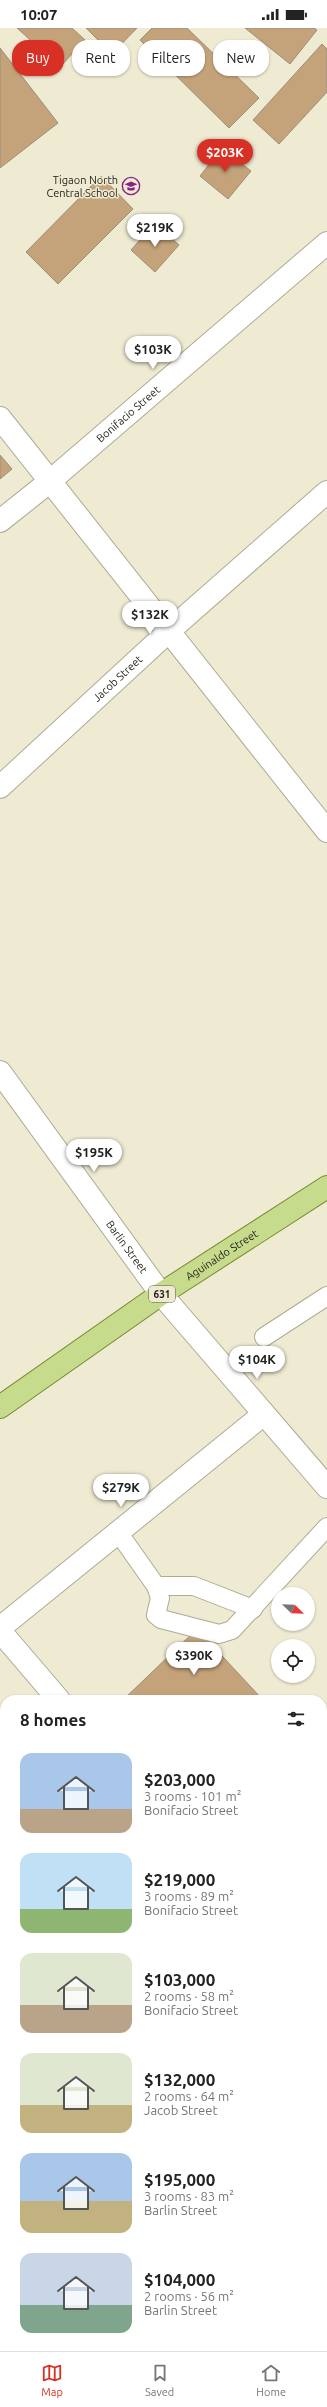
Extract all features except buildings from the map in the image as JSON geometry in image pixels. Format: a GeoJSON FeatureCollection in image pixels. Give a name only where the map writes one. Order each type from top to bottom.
{"type":"FeatureCollection","features":[{"type":"Feature","properties":{"kind":"main road","name":"Aguinaldo Street"},"geometry":{"type":"LineString","coordinates":[[0,1407],[161,1294],[327,1186]]}},
{"type":"Feature","properties":{"kind":"street","name":"Bonifacio Street"},"geometry":{"type":"LineString","coordinates":[[0,521],[49,482],[327,243]]}},
{"type":"Feature","properties":{"kind":"street"},"geometry":{"type":"LineString","coordinates":[[0,418],[49,482],[327,831]]}},
{"type":"Feature","properties":{"kind":"street","name":"Jacob Street"},"geometry":{"type":"LineString","coordinates":[[0,787],[169,631],[327,492]]}},
{"type":"Feature","properties":{"kind":"street","name":"Barlin Street"},"geometry":{"type":"LineString","coordinates":[[0,1072],[161,1294],[327,1487]]}},
{"type":"Feature","properties":{"kind":"street"},"geometry":{"type":"LineString","coordinates":[[55,1695],[0,1630],[264,1414]]}},
{"type":"Feature","properties":{"kind":"lane"},"geometry":{"type":"LineString","coordinates":[[264,1337],[327,1296]]}},
{"type":"Feature","properties":{"kind":"lane"},"geometry":{"type":"LineString","coordinates":[[118,1532],[156,1586],[160,1598],[156,1615],[161,1619],[219,1634],[232,1630],[327,1527]]}},
{"type":"Feature","properties":{"kind":"lane"},"geometry":{"type":"LineString","coordinates":[[156,1586],[194,1586],[253,1609]]}},
{"type":"Feature","properties":{"kind":"place","name":"Tigaon North Central School"},"geometry":{"type":"Point","coordinates":[131,186]}}]}
